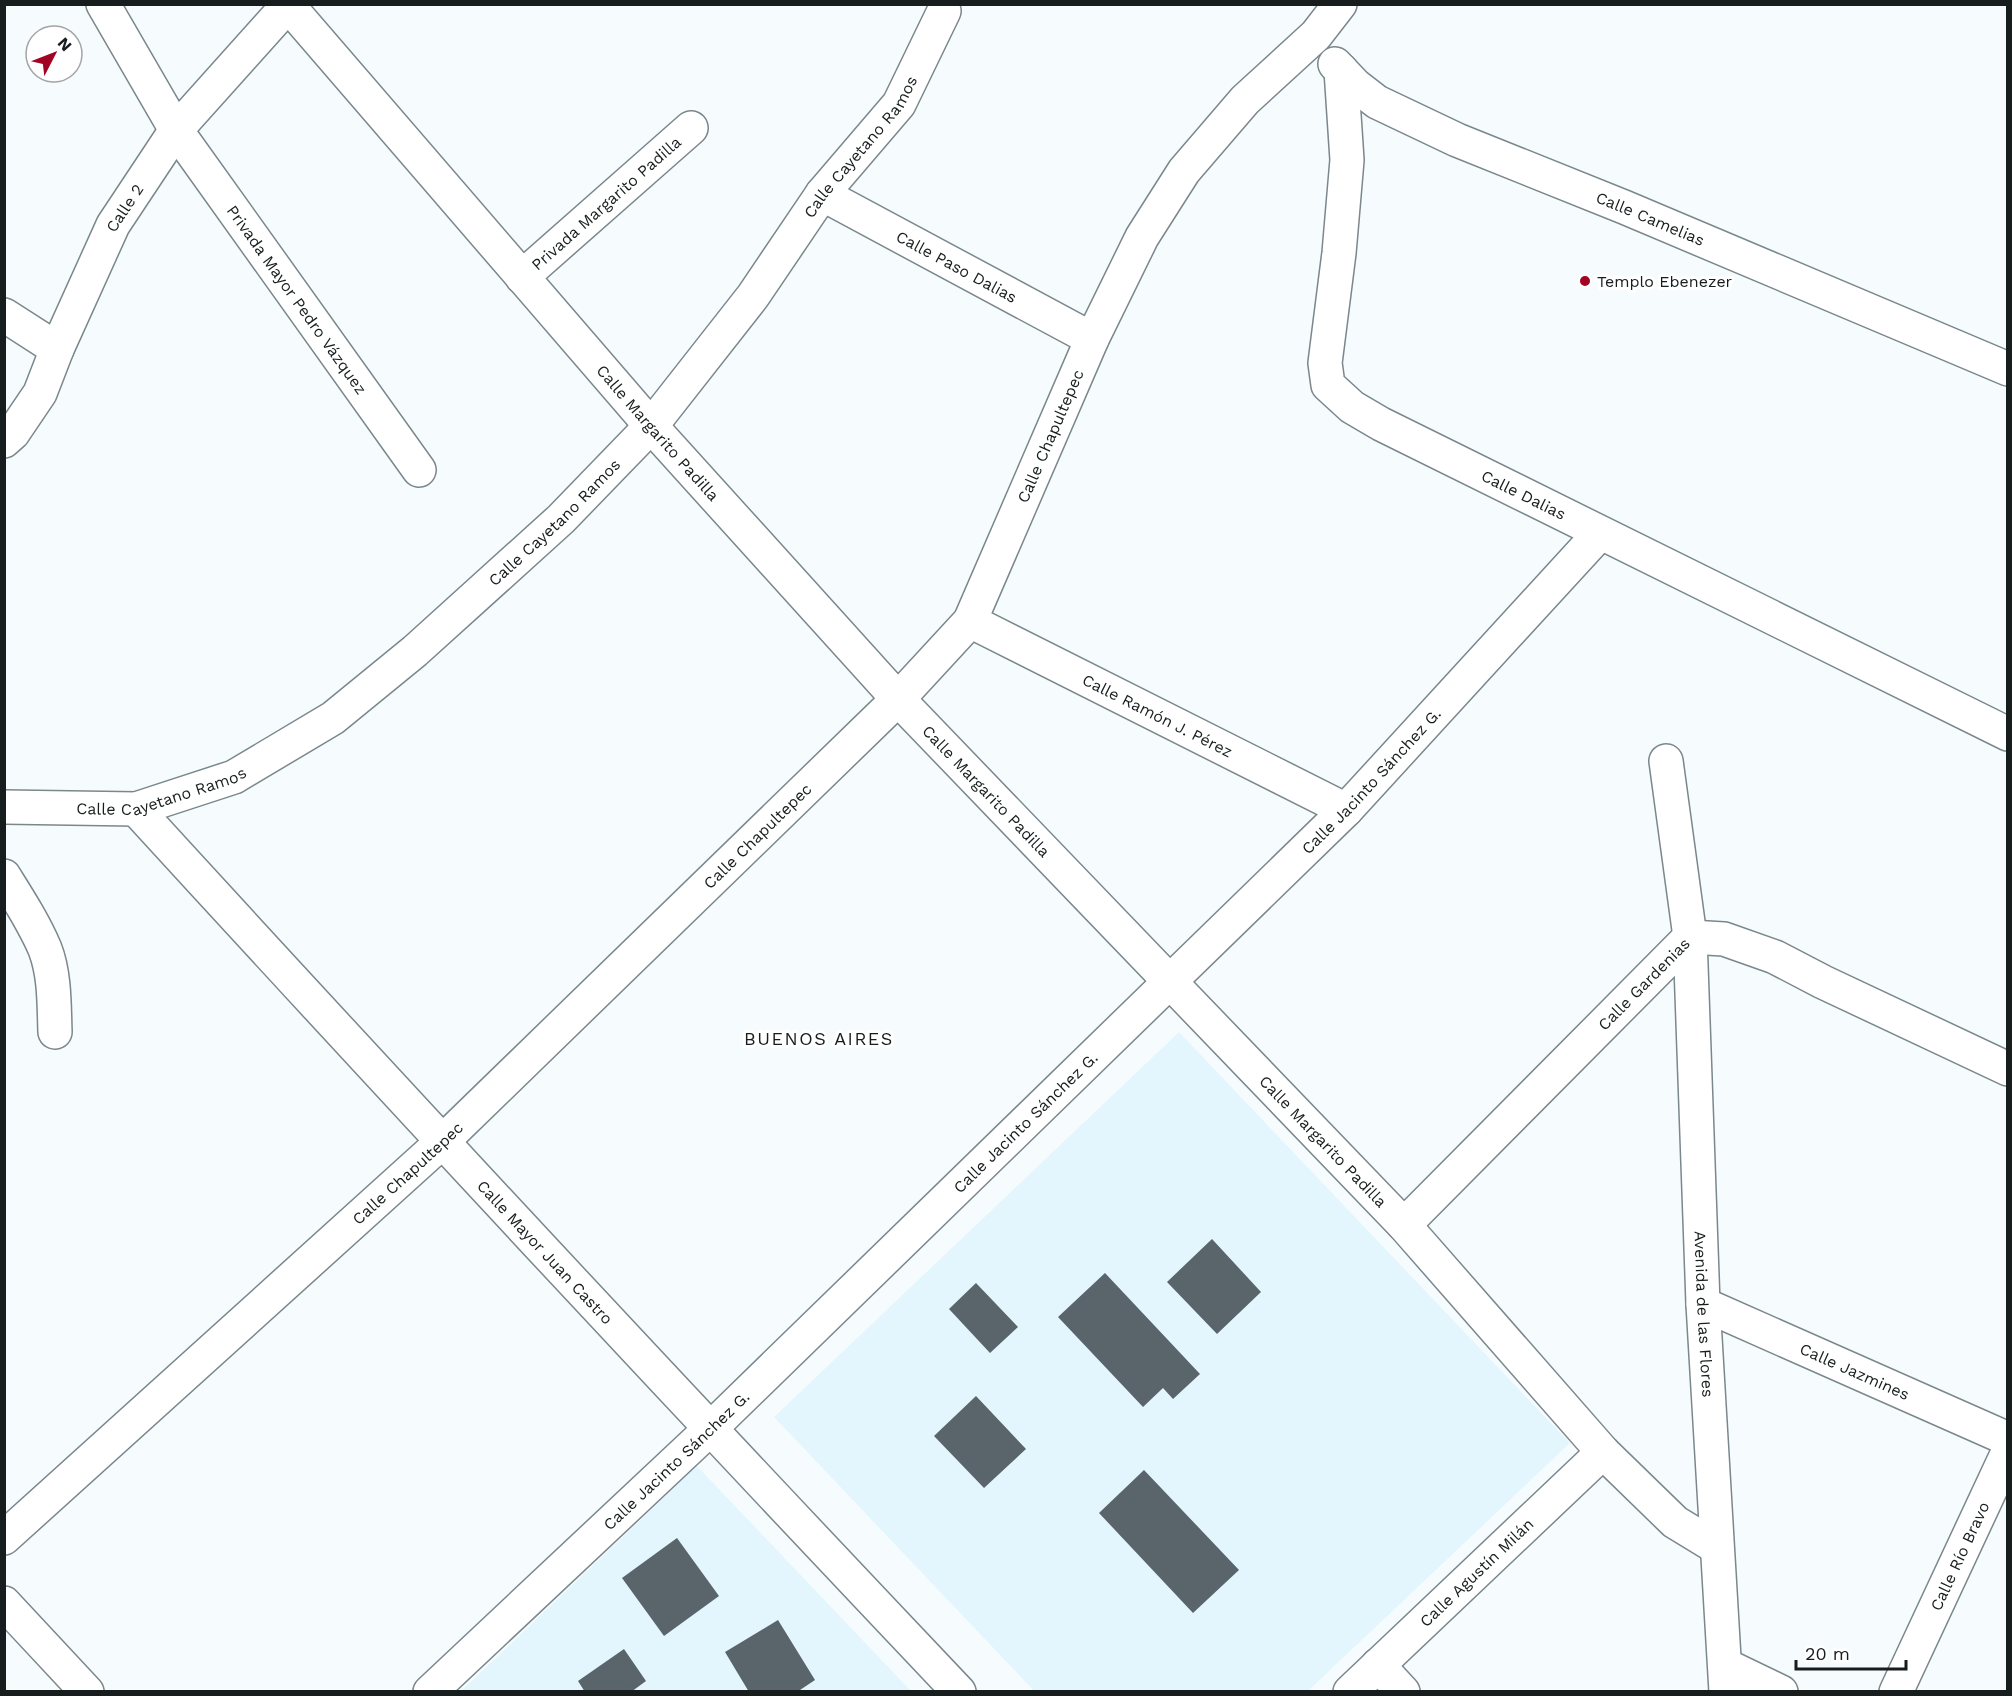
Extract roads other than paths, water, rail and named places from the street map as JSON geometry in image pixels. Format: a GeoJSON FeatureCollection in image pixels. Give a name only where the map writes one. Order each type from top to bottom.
{"type":"FeatureCollection","features":[{"type":"Feature","properties":{"kind":"street","name":"Privada Mayor Pedro Vázquez"},"geometry":{"type":"LineString","coordinates":[[103,4],[176,130],[419,470]]}},
{"type":"Feature","properties":{"kind":"street","name":"Calle Chapultepec"},"geometry":{"type":"LineString","coordinates":[[4,1538],[442,1142],[898,699],[970,621],[1092,339],[1142,237],[1184,171],[1245,100],[1316,35],[1340,4]]}},
{"type":"Feature","properties":{"kind":"street","name":"Calle 2"},"geometry":{"type":"LineString","coordinates":[[4,441],[40,393],[57,349],[113,225],[176,130],[288,5]]}},
{"type":"Feature","properties":{"kind":"street","name":"Calle Margarito Padilla"},"geometry":{"type":"LineString","coordinates":[[288,5],[651,426],[898,699],[1404,1225],[1603,1452],[1675,1521],[1716,1547]]}},
{"type":"Feature","properties":{"kind":"street","name":"Calle Cayetano Ramos"},"geometry":{"type":"LineString","coordinates":[[4,807],[136,809],[234,777],[333,718],[415,651],[561,519],[651,426],[753,296],[822,194],[899,104],[944,11]]}},
{"type":"Feature","properties":{"kind":"street","name":"Calle Camelias"},"geometry":{"type":"LineString","coordinates":[[1316,35],[1341,70],[1377,102],[1457,140],[1624,207],[2007,369]]}},
{"type":"Feature","properties":{"kind":"street","name":"Calle Dalias"},"geometry":{"type":"LineString","coordinates":[[1341,70],[1347,160],[1339,253],[1324,363],[1328,385],[1352,408],[1381,424],[2007,734]]}},
{"type":"Feature","properties":{"kind":"street","name":"Privada Margarito Padilla"},"geometry":{"type":"LineString","coordinates":[[522,277],[691,128]]}},
{"type":"Feature","properties":{"kind":"street","name":"Calle Paso Dalias"},"geometry":{"type":"LineString","coordinates":[[822,194],[1092,339]]}},
{"type":"Feature","properties":{"kind":"street"},"geometry":{"type":"LineString","coordinates":[[4,315],[57,349]]}},
{"type":"Feature","properties":{"kind":"street","name":"Calle Jacinto Sánchez G."},"geometry":{"type":"LineString","coordinates":[[430,1692],[710,1429],[1346,810],[1600,533]]}},
{"type":"Feature","properties":{"kind":"street","name":"Calle Ramón J. Pérez"},"geometry":{"type":"LineString","coordinates":[[970,621],[1346,810]]}},
{"type":"Feature","properties":{"kind":"street","name":"Avenida de las Flores"},"geometry":{"type":"LineString","coordinates":[[1666,761],[1690,937],[1703,1304],[1716,1547],[1726,1678]]}},
{"type":"Feature","properties":{"kind":"street","name":"Calle Mayor Juan Castro"},"geometry":{"type":"LineString","coordinates":[[136,809],[442,1142],[959,1692]]}},
{"type":"Feature","properties":{"kind":"street"},"geometry":{"type":"LineString","coordinates":[[4,876],[25,909],[45,951],[53,988],[55,1032]]}},
{"type":"Feature","properties":{"kind":"street","name":"Calle Gardenias"},"geometry":{"type":"LineString","coordinates":[[1404,1225],[1690,937],[1724,939],[1775,957],[2007,1069]]}},
{"type":"Feature","properties":{"kind":"street","name":"Calle Jazmines"},"geometry":{"type":"LineString","coordinates":[[1703,1304],[2007,1439]]}},
{"type":"Feature","properties":{"kind":"street","name":"Calle Agustín Milán"},"geometry":{"type":"LineString","coordinates":[[1350,1692],[1603,1452]]}},
{"type":"Feature","properties":{"kind":"street","name":"Calle Río Bravo"},"geometry":{"type":"LineString","coordinates":[[1896,1692],[2007,1452]]}},
{"type":"Feature","properties":{"kind":"street"},"geometry":{"type":"LineString","coordinates":[[4,1603],[87,1692]]}},
{"type":"Feature","properties":{"kind":"street"},"geometry":{"type":"LineString","coordinates":[[1378,1665],[1403,1692]]}},
{"type":"Feature","properties":{"kind":"street"},"geometry":{"type":"LineString","coordinates":[[1726,1678],[1781,1692]]}},
{"type":"Feature","properties":{"kind":"place","name":"Templo Ebenezer"},"geometry":{"type":"Point","coordinates":[1585,281]}},
{"type":"Feature","properties":{"kind":"district","name":"BUENOS AIRES"},"geometry":{"type":"Point","coordinates":[819,1039]}}]}
